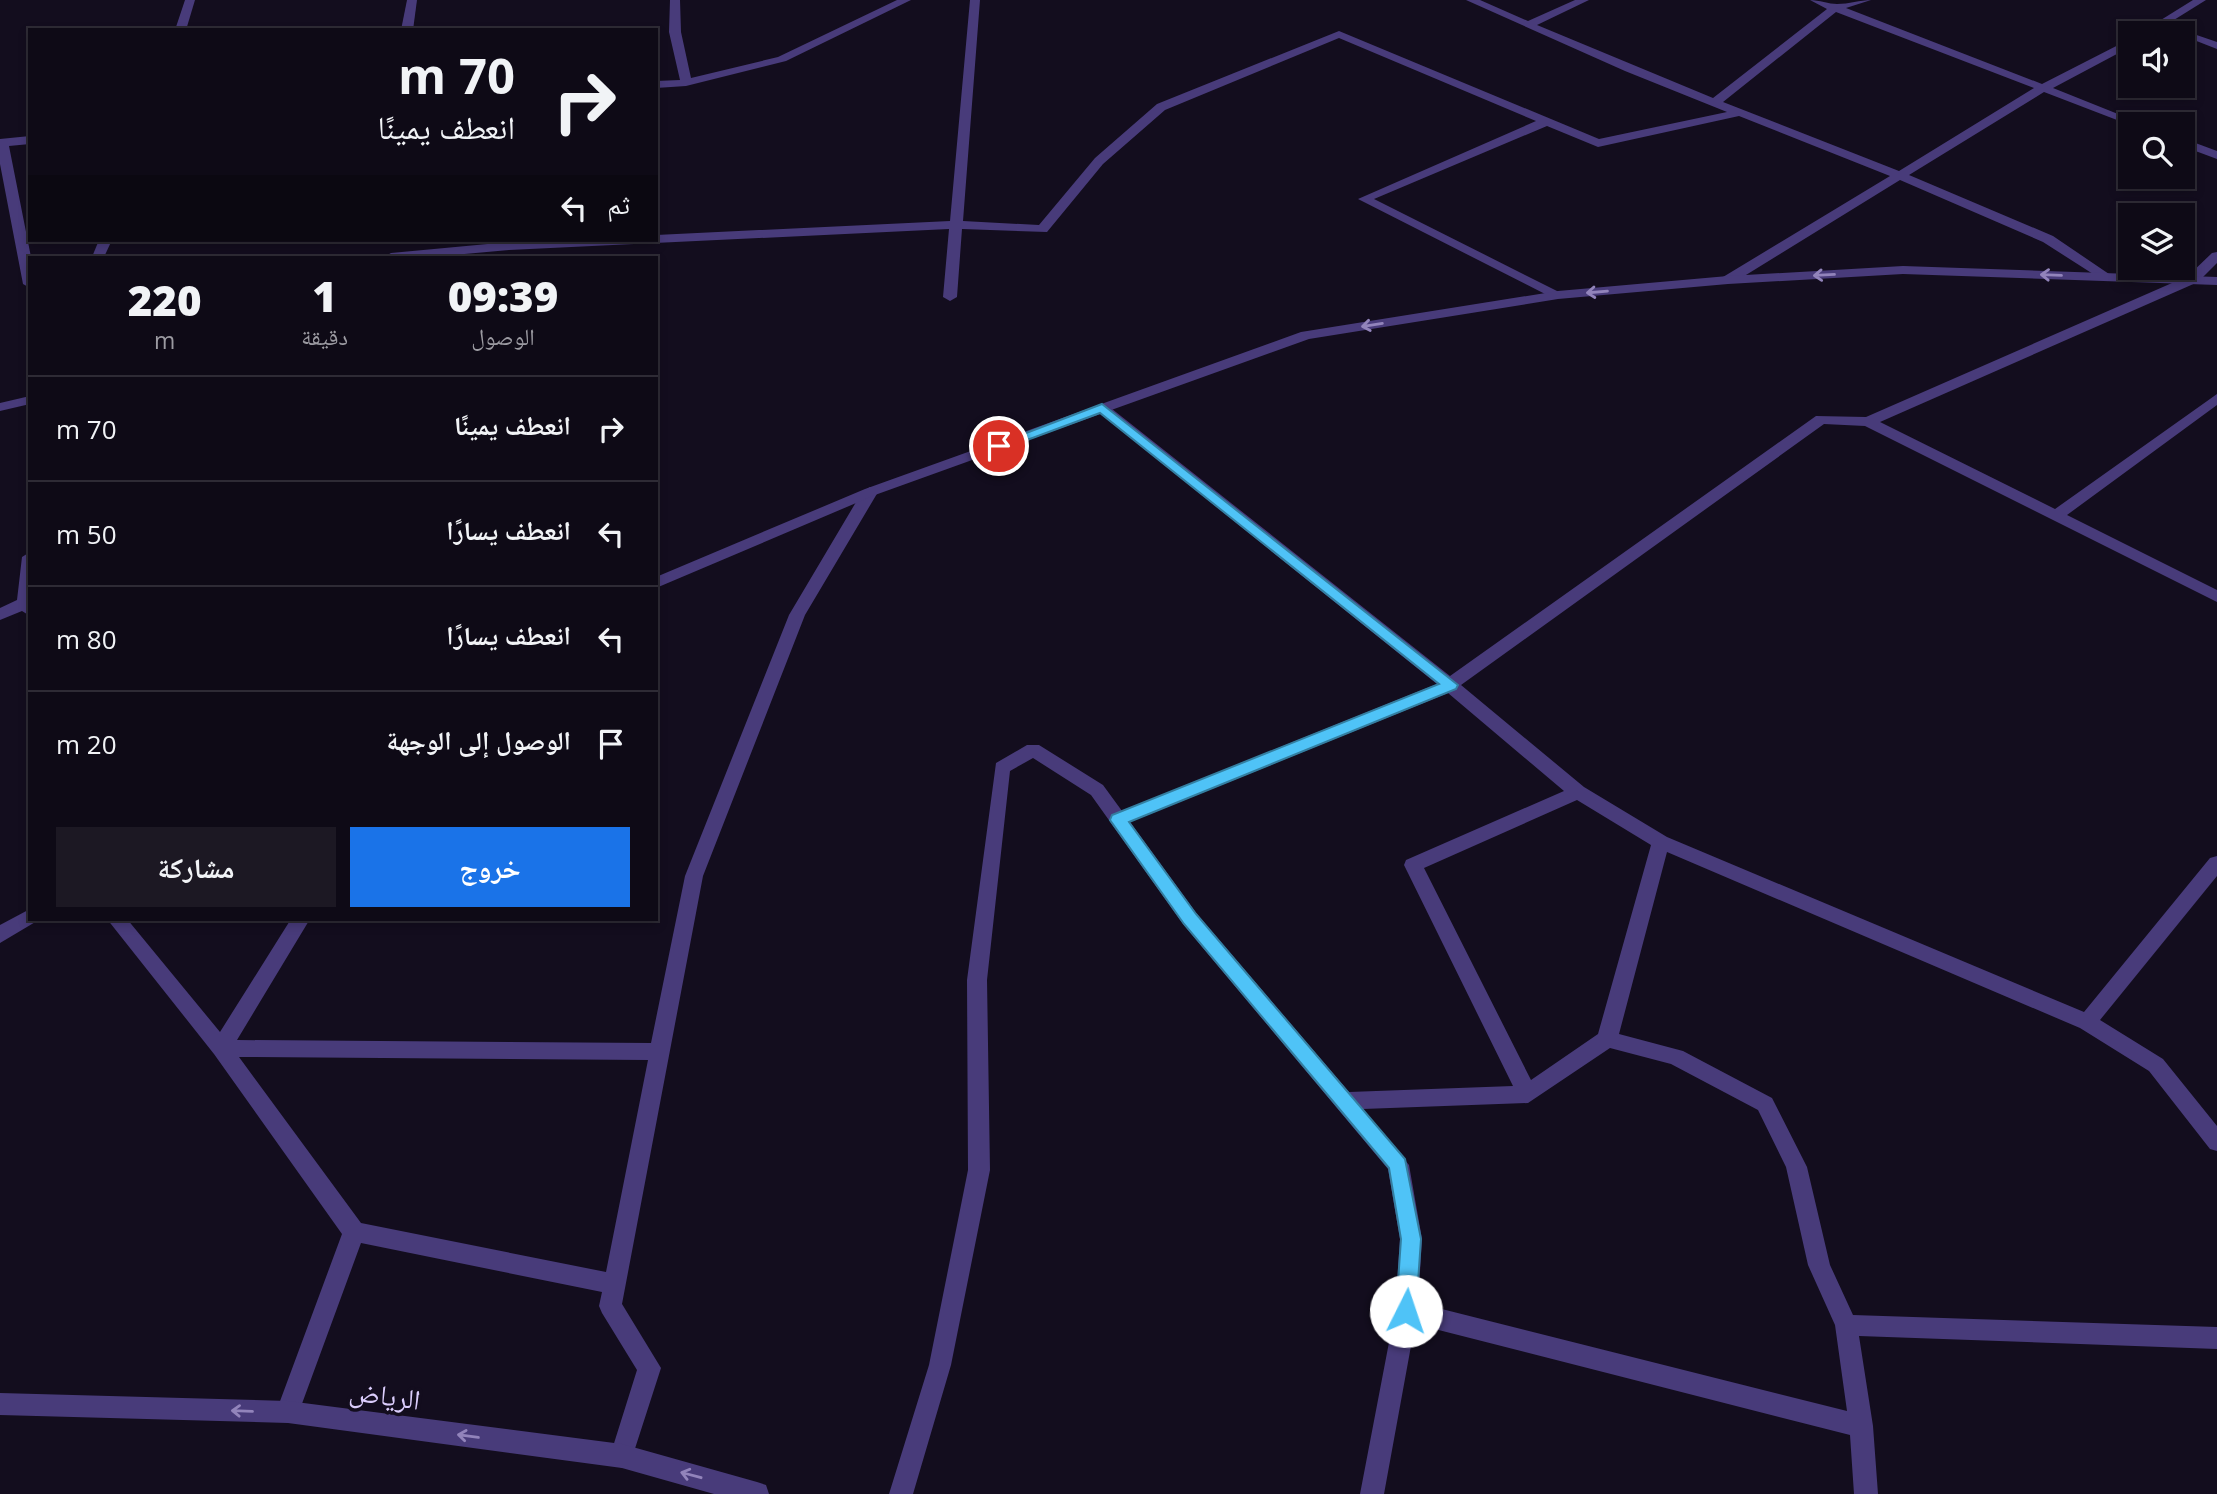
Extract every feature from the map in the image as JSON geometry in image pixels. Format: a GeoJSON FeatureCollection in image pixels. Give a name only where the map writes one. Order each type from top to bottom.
{"type":"FeatureCollection","features":[{"type":"Feature","properties":{"kind":"street"},"geometry":{"type":"LineString","coordinates":[[181,28],[190,0]]}},
{"type":"Feature","properties":{"kind":"street"},"geometry":{"type":"LineString","coordinates":[[407,28],[412,0]]}},
{"type":"Feature","properties":{"kind":"street"},"geometry":{"type":"LineString","coordinates":[[675,0],[675,32],[686,83]]}},
{"type":"Feature","properties":{"kind":"street"},"geometry":{"type":"LineString","coordinates":[[658,85],[686,83],[782,60],[906,0]]}},
{"type":"Feature","properties":{"kind":"street"},"geometry":{"type":"LineString","coordinates":[[950,298],[975,0]]}},
{"type":"Feature","properties":{"kind":"street"},"geometry":{"type":"LineString","coordinates":[[1471,0],[1629,69],[1901,176],[2048,239],[2105,277]]}},
{"type":"Feature","properties":{"kind":"street"},"geometry":{"type":"LineString","coordinates":[[1527,25],[1584,0]]}},
{"type":"Feature","properties":{"kind":"street"},"geometry":{"type":"LineString","coordinates":[[1815,0],[2118,117]]}},
{"type":"Feature","properties":{"kind":"street"},"geometry":{"type":"LineString","coordinates":[[1716,101],[1835,8],[1866,0]]}},
{"type":"Feature","properties":{"kind":"street"},"geometry":{"type":"LineString","coordinates":[[2167,21],[2201,0]]}},
{"type":"Feature","properties":{"kind":"street"},"geometry":{"type":"LineString","coordinates":[[658,239],[957,225],[1042,229],[1099,161],[1161,107],[1339,34],[1598,144],[1738,113]]}},
{"type":"Feature","properties":{"kind":"street"},"geometry":{"type":"LineString","coordinates":[[2195,38],[2217,46]]}},
{"type":"Feature","properties":{"kind":"street"},"geometry":{"type":"LineString","coordinates":[[1728,281],[2043,88],[2118,48]]}},
{"type":"Feature","properties":{"kind":"street"},"geometry":{"type":"LineString","coordinates":[[1545,122],[1364,199],[1558,295]]}},
{"type":"Feature","properties":{"kind":"street"},"geometry":{"type":"LineString","coordinates":[[28,140],[1,143],[28,275]]}},
{"type":"Feature","properties":{"kind":"street"},"geometry":{"type":"LineString","coordinates":[[2195,147],[2217,155]]}},
{"type":"Feature","properties":{"kind":"street"},"geometry":{"type":"LineString","coordinates":[[404,256],[615,242]]}},
{"type":"Feature","properties":{"kind":"street"},"geometry":{"type":"LineString","coordinates":[[2195,277],[2217,256]]}},
{"type":"Feature","properties":{"kind":"street"},"geometry":{"type":"LineString","coordinates":[[658,582],[870,492],[1306,335],[1558,295],[1728,281],[1903,270],[2118,277]]}},
{"type":"Feature","properties":{"kind":"street"},"geometry":{"type":"LineString","coordinates":[[2195,279],[2217,281]]}},
{"type":"Feature","properties":{"kind":"street"},"geometry":{"type":"LineString","coordinates":[[1868,422],[2191,280]]}},
{"type":"Feature","properties":{"kind":"street"},"geometry":{"type":"LineString","coordinates":[[2057,515],[2217,398]]}},
{"type":"Feature","properties":{"kind":"street"},"geometry":{"type":"LineString","coordinates":[[0,407],[28,400]]}},
{"type":"Feature","properties":{"kind":"street"},"geometry":{"type":"LineString","coordinates":[[1102,408],[1450,685],[1578,792],[1661,842],[2087,1022],[2156,1065],[2217,1142]]}},
{"type":"Feature","properties":{"kind":"street"},"geometry":{"type":"LineString","coordinates":[[1118,820],[1450,685],[1821,419],[1868,422],[2217,597]]}},
{"type":"Feature","properties":{"kind":"street"},"geometry":{"type":"LineString","coordinates":[[622,1457],[649,1368],[610,1307],[694,876],[797,615],[870,492]]}},
{"type":"Feature","properties":{"kind":"street"},"geometry":{"type":"LineString","coordinates":[[0,614],[28,605]]}},
{"type":"Feature","properties":{"kind":"street"},"geometry":{"type":"LineString","coordinates":[[901,1494],[940,1365],[979,1170],[977,979],[1002,768],[1033,750],[1097,790],[1190,919],[1398,1165],[1411,1239],[1406,1311],[1372,1494]]}},
{"type":"Feature","properties":{"kind":"street"},"geometry":{"type":"LineString","coordinates":[[1528,1094],[1413,865],[1578,792]]}},
{"type":"Feature","properties":{"kind":"street"},"geometry":{"type":"LineString","coordinates":[[1343,1101],[1528,1094],[1607,1039],[1661,842]]}},
{"type":"Feature","properties":{"kind":"street"},"geometry":{"type":"LineString","coordinates":[[2087,1022],[2217,863]]}},
{"type":"Feature","properties":{"kind":"street"},"geometry":{"type":"LineString","coordinates":[[0,935],[28,917]]}},
{"type":"Feature","properties":{"kind":"street"},"geometry":{"type":"LineString","coordinates":[[118,921],[221,1048],[354,1232],[614,1284]]}},
{"type":"Feature","properties":{"kind":"street"},"geometry":{"type":"LineString","coordinates":[[221,1048],[300,921]]}},
{"type":"Feature","properties":{"kind":"street"},"geometry":{"type":"LineString","coordinates":[[1607,1039],[1676,1056],[1765,1104],[1796,1167],[1819,1265],[1846,1325],[1861,1426],[1866,1494]]}},
{"type":"Feature","properties":{"kind":"street"},"geometry":{"type":"LineString","coordinates":[[221,1048],[660,1052]]}},
{"type":"Feature","properties":{"kind":"street"},"geometry":{"type":"LineString","coordinates":[[288,1412],[354,1232]]}},
{"type":"Feature","properties":{"kind":"street"},"geometry":{"type":"LineString","coordinates":[[1406,1311],[1861,1426]]}},
{"type":"Feature","properties":{"kind":"street"},"geometry":{"type":"LineString","coordinates":[[1846,1325],[2217,1338]]}},
{"type":"Feature","properties":{"kind":"street","name":"الرياض"},"geometry":{"type":"LineString","coordinates":[[0,1404],[288,1412],[622,1457],[753,1493]]}},
{"type":"Feature","properties":{"kind":"route"},"geometry":{"type":"LineString","coordinates":[[999,446],[1102,408],[1450,685],[1118,820],[1190,919],[1398,1165],[1411,1239],[1406,1311]]}}]}
